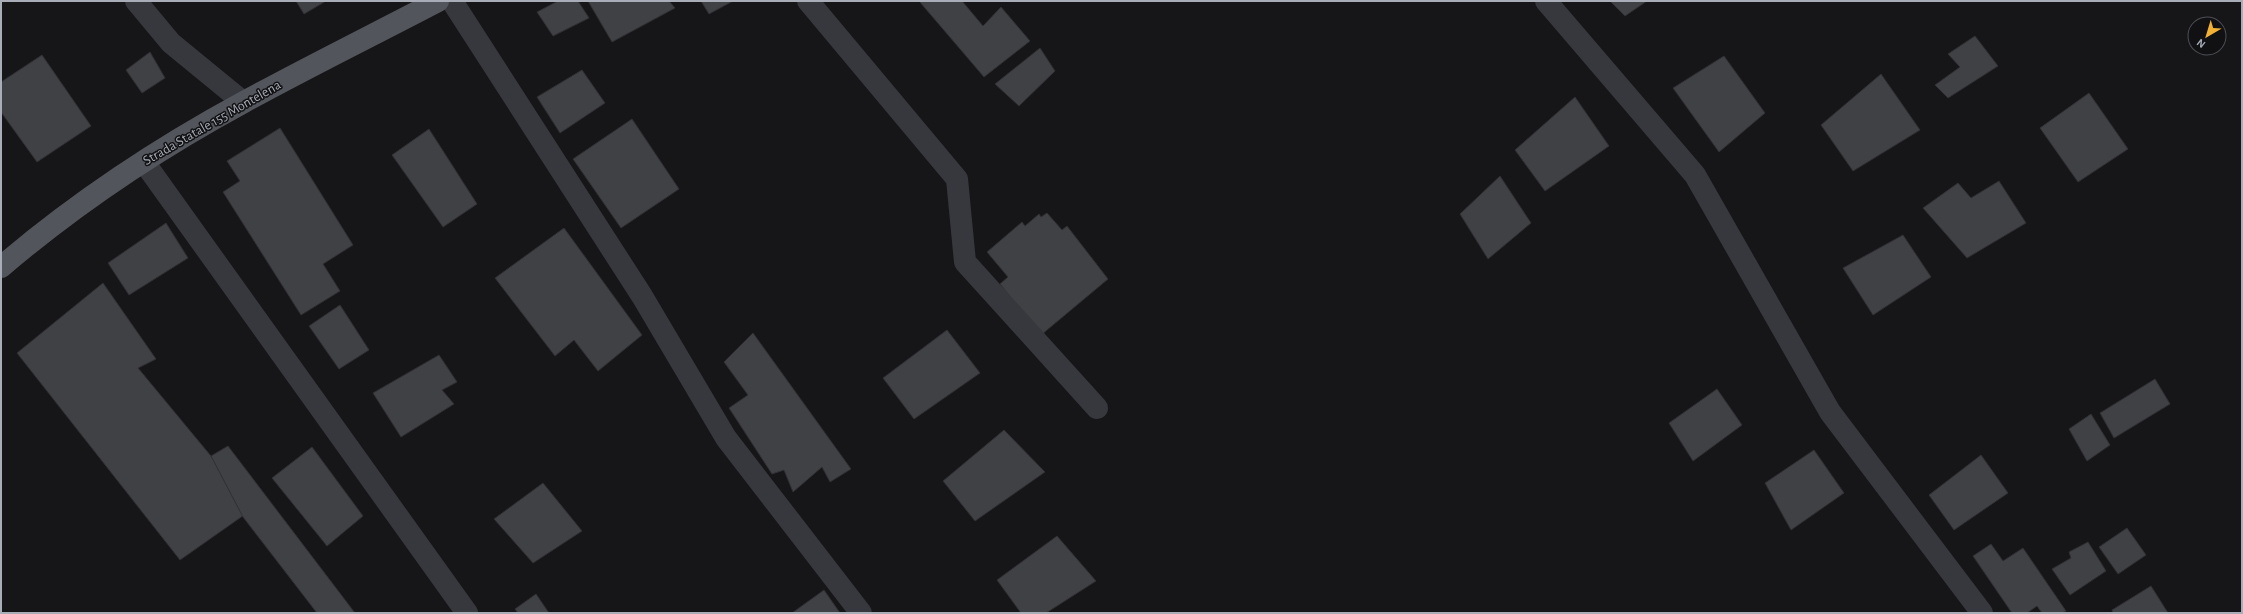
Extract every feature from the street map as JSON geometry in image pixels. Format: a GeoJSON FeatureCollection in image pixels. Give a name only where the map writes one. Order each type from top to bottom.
{"type":"FeatureCollection","features":[{"type":"Feature","properties":{"kind":"main road","name":"Strada Statale 155 Montelena"},"geometry":{"type":"LineString","coordinates":[[1,266],[38,236],[144,162],[243,102],[438,1]]}},
{"type":"Feature","properties":{"kind":"street"},"geometry":{"type":"LineString","coordinates":[[136,1],[171,43],[243,102]]}},
{"type":"Feature","properties":{"kind":"street"},"geometry":{"type":"LineString","coordinates":[[452,1],[638,289],[726,438],[861,613]]}},
{"type":"Feature","properties":{"kind":"street"},"geometry":{"type":"LineString","coordinates":[[808,1],[957,179],[965,262],[1097,408]]}},
{"type":"Feature","properties":{"kind":"street"},"geometry":{"type":"LineString","coordinates":[[1546,1],[1695,175],[1830,412],[1982,613]]}},
{"type":"Feature","properties":{"kind":"street"},"geometry":{"type":"LineString","coordinates":[[144,162],[467,613]]}},
{"type":"Feature","properties":{"kind":"building"},"geometry":{"type":"Polygon","coordinates":[[[296,1],[326,1],[304,14],[296,1]]]}},
{"type":"Feature","properties":{"kind":"building"},"geometry":{"type":"Polygon","coordinates":[[[558,1],[578,1],[589,18],[553,36],[537,12],[558,1]]]}},
{"type":"Feature","properties":{"kind":"building"},"geometry":{"type":"Polygon","coordinates":[[[588,1],[669,1],[675,8],[612,42],[588,1]]]}},
{"type":"Feature","properties":{"kind":"building"},"geometry":{"type":"Polygon","coordinates":[[[701,1],[733,1],[709,14],[701,1]]]}},
{"type":"Feature","properties":{"kind":"building"},"geometry":{"type":"Polygon","coordinates":[[[919,1],[962,1],[983,26],[1001,7],[1030,41],[984,77],[919,1]]]}},
{"type":"Feature","properties":{"kind":"building"},"geometry":{"type":"Polygon","coordinates":[[[1610,1],[1647,1],[1625,16],[1610,1]]]}},
{"type":"Feature","properties":{"kind":"building"},"geometry":{"type":"Polygon","coordinates":[[[1975,36],[1998,66],[1948,98],[1935,85],[1960,67],[1948,54],[1975,36]]]}},
{"type":"Feature","properties":{"kind":"building"},"geometry":{"type":"Polygon","coordinates":[[[1040,48],[1055,71],[1019,106],[995,84],[1040,48]]]}},
{"type":"Feature","properties":{"kind":"building"},"geometry":{"type":"Polygon","coordinates":[[[150,52],[165,78],[142,93],[126,70],[150,52]]]}},
{"type":"Feature","properties":{"kind":"building"},"geometry":{"type":"Polygon","coordinates":[[[42,55],[91,126],[37,162],[1,112],[1,82],[42,55]]]}},
{"type":"Feature","properties":{"kind":"building"},"geometry":{"type":"Polygon","coordinates":[[[1724,56],[1765,113],[1719,152],[1673,88],[1724,56]]]}},
{"type":"Feature","properties":{"kind":"building"},"geometry":{"type":"Polygon","coordinates":[[[582,70],[605,103],[560,133],[537,97],[582,70]]]}},
{"type":"Feature","properties":{"kind":"building"},"geometry":{"type":"Polygon","coordinates":[[[1881,74],[1920,130],[1853,171],[1821,125],[1881,74]]]}},
{"type":"Feature","properties":{"kind":"building"},"geometry":{"type":"Polygon","coordinates":[[[2089,93],[2128,149],[2078,182],[2040,128],[2089,93]]]}},
{"type":"Feature","properties":{"kind":"building"},"geometry":{"type":"Polygon","coordinates":[[[1575,97],[1609,146],[1545,191],[1515,150],[1575,97]]]}},
{"type":"Feature","properties":{"kind":"building"},"geometry":{"type":"Polygon","coordinates":[[[632,119],[679,189],[621,228],[573,159],[632,119]]]}},
{"type":"Feature","properties":{"kind":"building"},"geometry":{"type":"Polygon","coordinates":[[[280,128],[353,245],[323,264],[340,291],[301,315],[223,192],[240,181],[227,161],[280,128]]]}},
{"type":"Feature","properties":{"kind":"building"},"geometry":{"type":"Polygon","coordinates":[[[429,129],[477,204],[443,227],[392,155],[429,129]]]}},
{"type":"Feature","properties":{"kind":"building"},"geometry":{"type":"Polygon","coordinates":[[[1500,176],[1531,223],[1488,259],[1460,214],[1500,176]]]}},
{"type":"Feature","properties":{"kind":"building"},"geometry":{"type":"Polygon","coordinates":[[[1999,181],[2026,223],[1967,258],[1923,208],[1958,183],[1971,198],[1999,181]]]}},
{"type":"Feature","properties":{"kind":"building"},"geometry":{"type":"Polygon","coordinates":[[[1047,213],[1062,230],[1067,226],[1108,279],[1041,335],[1000,284],[1008,277],[987,252],[1022,222],[1025,226],[1039,214],[1041,217],[1047,213]]]}},
{"type":"Feature","properties":{"kind":"building"},"geometry":{"type":"Polygon","coordinates":[[[166,223],[188,258],[129,295],[108,263],[166,223]]]}},
{"type":"Feature","properties":{"kind":"building"},"geometry":{"type":"Polygon","coordinates":[[[564,228],[642,335],[598,371],[574,340],[555,356],[495,278],[564,228]]]}},
{"type":"Feature","properties":{"kind":"building"},"geometry":{"type":"Polygon","coordinates":[[[1903,235],[1931,277],[1873,315],[1843,268],[1903,235]]]}},
{"type":"Feature","properties":{"kind":"building"},"geometry":{"type":"Polygon","coordinates":[[[103,283],[156,359],[138,368],[254,508],[180,560],[17,353],[103,283]]]}},
{"type":"Feature","properties":{"kind":"building"},"geometry":{"type":"Polygon","coordinates":[[[340,305],[369,350],[339,369],[309,326],[340,305]]]}},
{"type":"Feature","properties":{"kind":"building"},"geometry":{"type":"Polygon","coordinates":[[[947,330],[980,373],[914,419],[883,378],[947,330]]]}},
{"type":"Feature","properties":{"kind":"building"},"geometry":{"type":"Polygon","coordinates":[[[753,333],[851,469],[830,482],[822,467],[793,492],[784,470],[772,474],[729,408],[748,395],[724,362],[753,333]]]}},
{"type":"Feature","properties":{"kind":"building"},"geometry":{"type":"Polygon","coordinates":[[[439,355],[457,382],[442,390],[454,404],[401,437],[373,393],[439,355]]]}},
{"type":"Feature","properties":{"kind":"building"},"geometry":{"type":"Polygon","coordinates":[[[2155,379],[2170,404],[2114,438],[2100,413],[2155,379]]]}},
{"type":"Feature","properties":{"kind":"building"},"geometry":{"type":"Polygon","coordinates":[[[1717,389],[1742,425],[1693,461],[1669,423],[1717,389]]]}},
{"type":"Feature","properties":{"kind":"building"},"geometry":{"type":"Polygon","coordinates":[[[2091,414],[2110,445],[2087,461],[2069,429],[2091,414]]]}},
{"type":"Feature","properties":{"kind":"building"},"geometry":{"type":"Polygon","coordinates":[[[1004,430],[1045,472],[975,521],[943,481],[1004,430]]]}},
{"type":"Feature","properties":{"kind":"building"},"geometry":{"type":"Polygon","coordinates":[[[228,446],[355,613],[317,613],[243,517],[211,456],[228,446]]]}},
{"type":"Feature","properties":{"kind":"building"},"geometry":{"type":"Polygon","coordinates":[[[312,447],[363,516],[327,546],[272,478],[312,447]]]}},
{"type":"Feature","properties":{"kind":"building"},"geometry":{"type":"Polygon","coordinates":[[[1814,450],[1844,493],[1791,530],[1765,483],[1814,450]]]}},
{"type":"Feature","properties":{"kind":"building"},"geometry":{"type":"Polygon","coordinates":[[[1981,455],[2008,493],[1954,530],[1929,495],[1981,455]]]}},
{"type":"Feature","properties":{"kind":"building"},"geometry":{"type":"Polygon","coordinates":[[[543,483],[582,531],[533,563],[494,519],[543,483]]]}},
{"type":"Feature","properties":{"kind":"building"},"geometry":{"type":"Polygon","coordinates":[[[2127,528],[2146,555],[2118,574],[2099,547],[2127,528]]]}},
{"type":"Feature","properties":{"kind":"building"},"geometry":{"type":"Polygon","coordinates":[[[1057,536],[1096,581],[1046,613],[1021,613],[997,580],[1057,536]]]}},
{"type":"Feature","properties":{"kind":"building"},"geometry":{"type":"Polygon","coordinates":[[[2088,542],[2106,571],[2070,595],[2052,569],[2071,558],[2069,552],[2088,542]]]}},
{"type":"Feature","properties":{"kind":"building"},"geometry":{"type":"Polygon","coordinates":[[[1991,544],[2003,561],[2023,548],[2066,611],[2062,613],[2042,613],[2037,606],[2027,613],[2012,613],[1973,556],[1991,544]]]}},
{"type":"Feature","properties":{"kind":"building"},"geometry":{"type":"Polygon","coordinates":[[[2151,586],[2168,613],[2113,613],[2112,610],[2151,586]]]}},
{"type":"Feature","properties":{"kind":"building"},"geometry":{"type":"Polygon","coordinates":[[[824,590],[840,613],[792,613],[824,590]]]}},
{"type":"Feature","properties":{"kind":"building"},"geometry":{"type":"Polygon","coordinates":[[[536,594],[549,613],[518,613],[515,609],[536,594]]]}}]}
